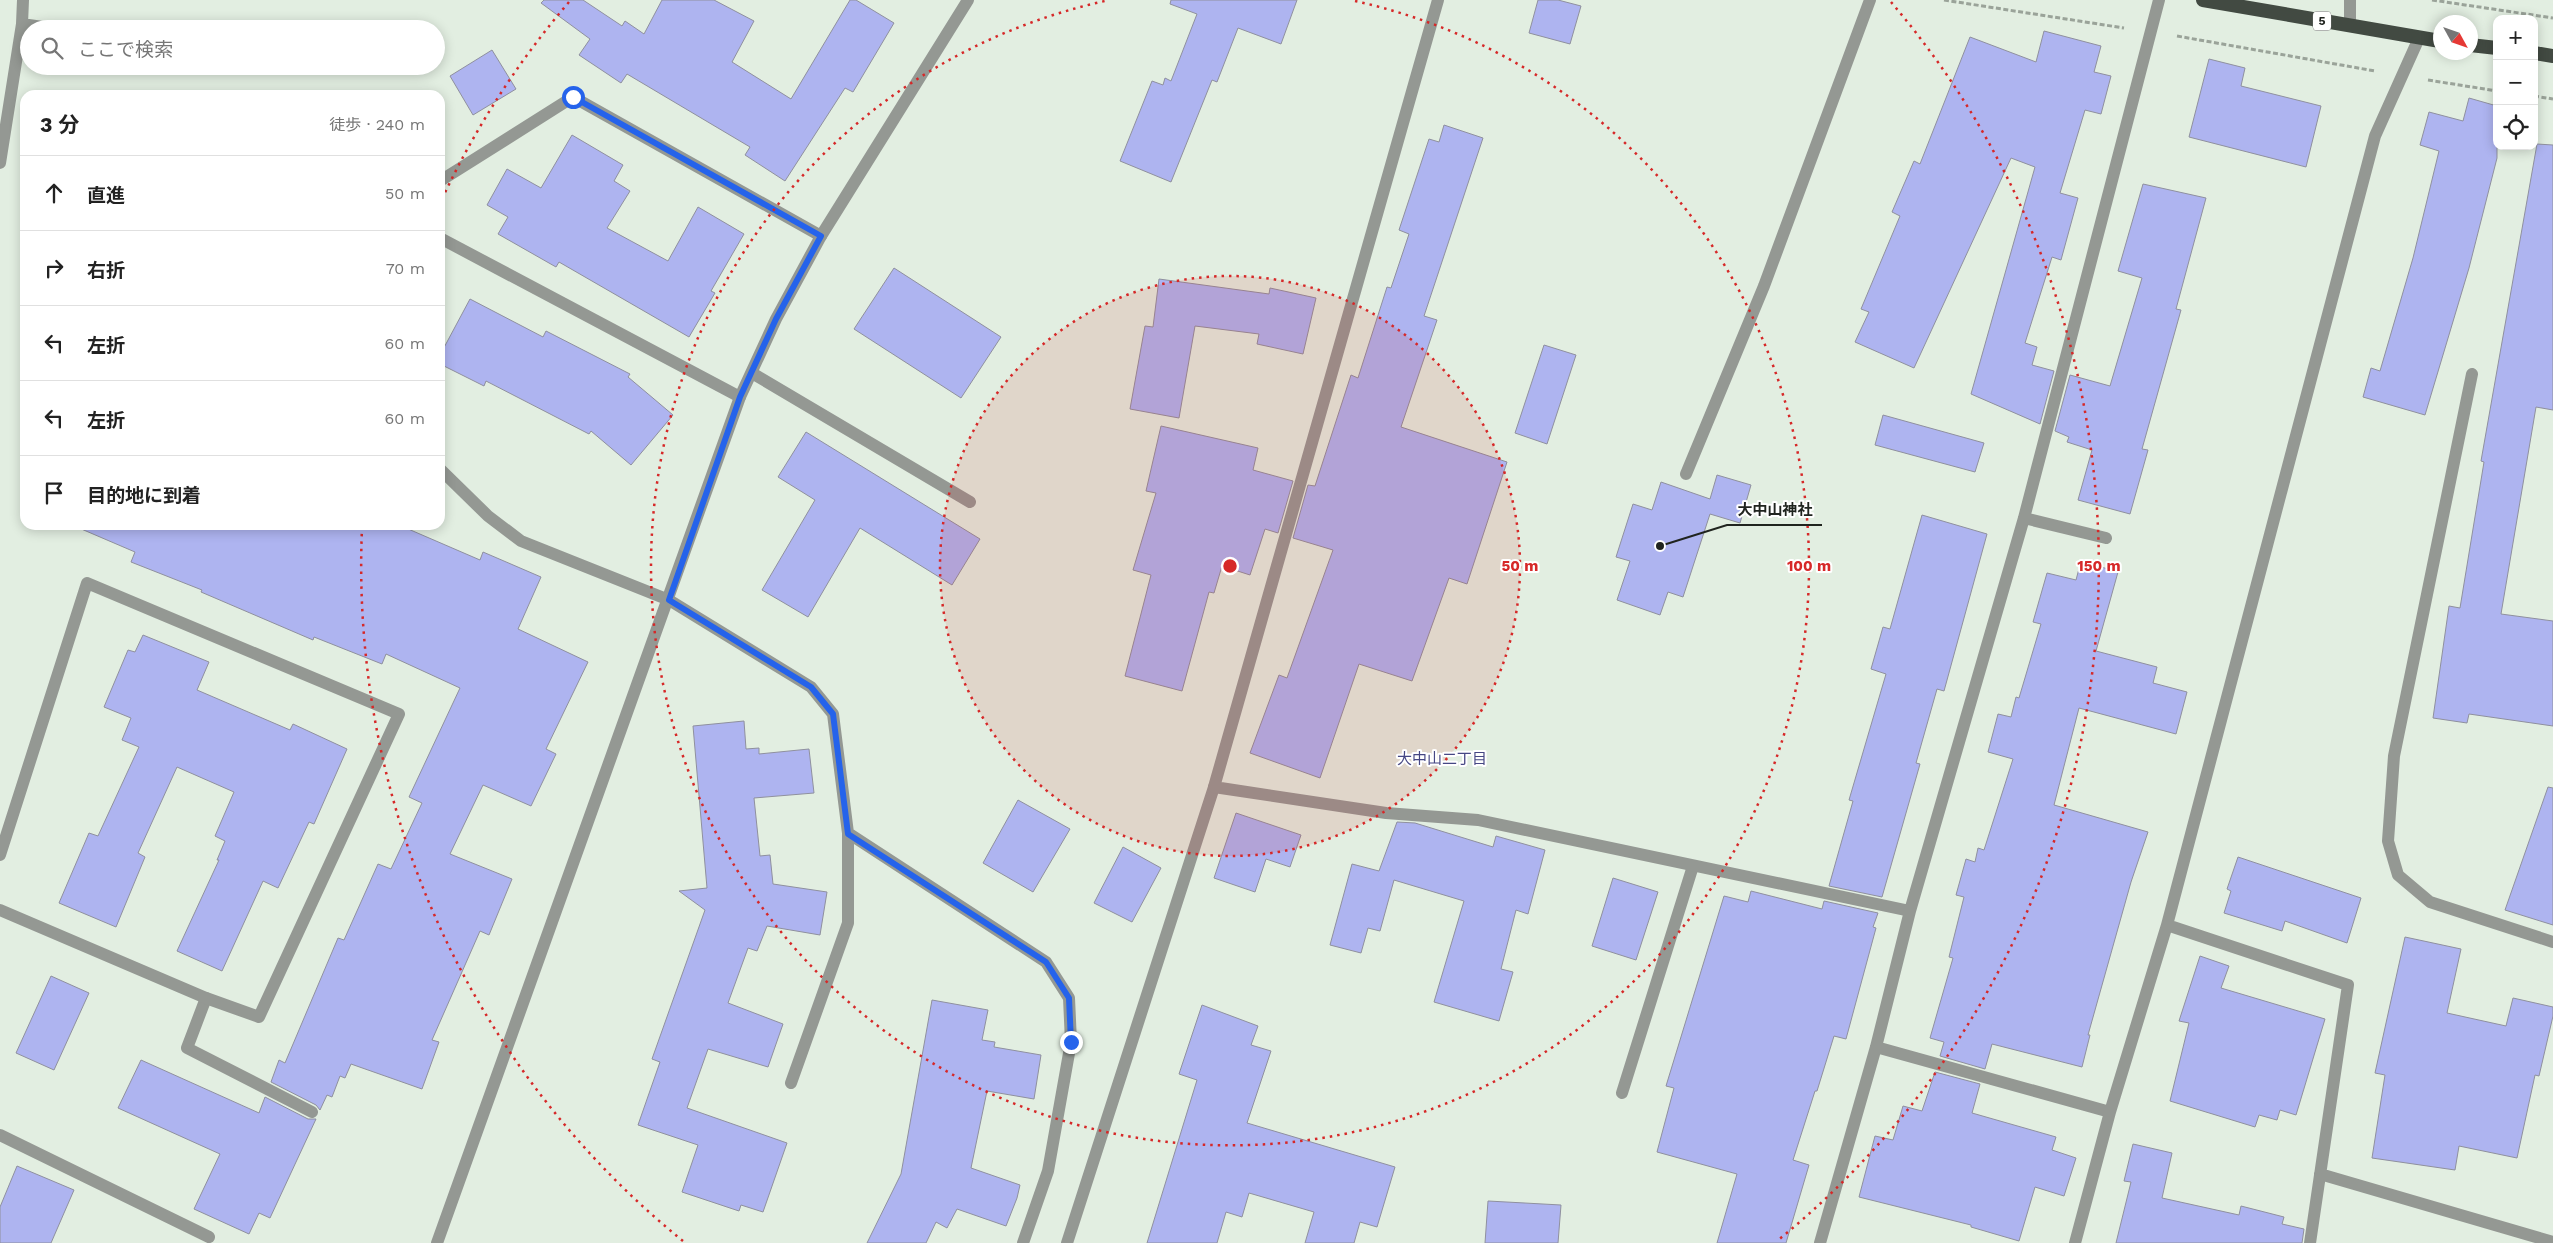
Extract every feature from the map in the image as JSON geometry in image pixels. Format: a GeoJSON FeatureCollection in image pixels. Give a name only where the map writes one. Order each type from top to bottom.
{"type":"FeatureCollection","features":[{"type":"Feature","properties":{"kind":"highway","name":"5"},"geometry":{"type":"LineString","coordinates":[[2203,0],[2433,40]]}},
{"type":"Feature","properties":{"kind":"highway"},"geometry":{"type":"LineString","coordinates":[[2478,46],[2493,48]]}},
{"type":"Feature","properties":{"kind":"highway"},"geometry":{"type":"LineString","coordinates":[[2538,54],[2553,56]]}},
{"type":"Feature","properties":{"kind":"street"},"geometry":{"type":"LineString","coordinates":[[22,20],[23,0]]}},
{"type":"Feature","properties":{"kind":"street"},"geometry":{"type":"LineString","coordinates":[[437,1243],[669,600],[740,397],[776,319],[821,236],[968,0]]}},
{"type":"Feature","properties":{"kind":"street"},"geometry":{"type":"LineString","coordinates":[[1068,1243],[1214,786],[1438,0]]}},
{"type":"Feature","properties":{"kind":"street"},"geometry":{"type":"LineString","coordinates":[[1686,474],[1764,286],[1870,0]]}},
{"type":"Feature","properties":{"kind":"street"},"geometry":{"type":"LineString","coordinates":[[1820,1243],[1876,1047],[1910,911],[2024,518],[2159,0]]}},
{"type":"Feature","properties":{"kind":"street"},"geometry":{"type":"LineString","coordinates":[[2350,0],[2350,26]]}},
{"type":"Feature","properties":{"kind":"street"},"geometry":{"type":"LineString","coordinates":[[0,163],[20,37]]}},
{"type":"Feature","properties":{"kind":"street"},"geometry":{"type":"LineString","coordinates":[[2075,1243],[2110,1112],[2167,925],[2375,136],[2419,38]]}},
{"type":"Feature","properties":{"kind":"street"},"geometry":{"type":"LineString","coordinates":[[445,178],[573,97],[821,236]]}},
{"type":"Feature","properties":{"kind":"street"},"geometry":{"type":"LineString","coordinates":[[445,241],[740,397]]}},
{"type":"Feature","properties":{"kind":"street"},"geometry":{"type":"LineString","coordinates":[[752,373],[970,502]]}},
{"type":"Feature","properties":{"kind":"street"},"geometry":{"type":"LineString","coordinates":[[2472,374],[2394,756],[2388,841],[2398,875],[2430,902],[2553,942]]}},
{"type":"Feature","properties":{"kind":"street"},"geometry":{"type":"LineString","coordinates":[[445,474],[488,516],[520,541],[669,600],[811,687],[833,714],[848,834],[848,923],[790,1083]]}},
{"type":"Feature","properties":{"kind":"street"},"geometry":{"type":"LineString","coordinates":[[2024,518],[2106,538]]}},
{"type":"Feature","properties":{"kind":"street"},"geometry":{"type":"LineString","coordinates":[[0,855],[87,583],[399,714],[259,1017],[206,998],[0,910]]}},
{"type":"Feature","properties":{"kind":"street"},"geometry":{"type":"LineString","coordinates":[[1214,786],[1386,813],[1478,820],[1910,911]]}},
{"type":"Feature","properties":{"kind":"street"},"geometry":{"type":"LineString","coordinates":[[848,834],[1046,962],[1069,998],[1071,1042],[1048,1171],[1023,1243]]}},
{"type":"Feature","properties":{"kind":"street"},"geometry":{"type":"LineString","coordinates":[[1622,1093],[1692,866]]}},
{"type":"Feature","properties":{"kind":"street"},"geometry":{"type":"LineString","coordinates":[[2167,925],[2348,985],[2310,1243]]}},
{"type":"Feature","properties":{"kind":"street"},"geometry":{"type":"LineString","coordinates":[[206,998],[187,1048],[312,1112]]}},
{"type":"Feature","properties":{"kind":"street"},"geometry":{"type":"LineString","coordinates":[[1876,1047],[2110,1112]]}},
{"type":"Feature","properties":{"kind":"street"},"geometry":{"type":"LineString","coordinates":[[0,1135],[209,1238]]}},
{"type":"Feature","properties":{"kind":"street"},"geometry":{"type":"LineString","coordinates":[[2320,1174],[2553,1242]]}},
{"type":"Feature","properties":{"kind":"path"},"geometry":{"type":"LineString","coordinates":[[1944,0],[2151,32],[2493,90]]}},
{"type":"Feature","properties":{"kind":"path"},"geometry":{"type":"LineString","coordinates":[[2432,0],[2553,18]]}},
{"type":"Feature","properties":{"kind":"path"},"geometry":{"type":"LineString","coordinates":[[2538,97],[2553,99]]}},
{"type":"Feature","properties":{"kind":"building"},"geometry":{"type":"Polygon","coordinates":[[[544,0],[583,0],[622,26],[625,21],[644,34],[662,0],[714,0],[754,21],[732,62],[791,99],[850,0],[856,0],[894,23],[853,92],[845,88],[785,181],[745,155],[750,147],[627,74],[621,83],[579,55],[590,39],[541,3],[544,0]]]}},
{"type":"Feature","properties":{"kind":"building"},"geometry":{"type":"Polygon","coordinates":[[[1171,0],[1297,0],[1281,44],[1238,28],[1217,82],[1212,80],[1171,182],[1120,161],[1152,81],[1163,85],[1165,78],[1171,81],[1197,14],[1170,4],[1171,0]]]}},
{"type":"Feature","properties":{"kind":"building"},"geometry":{"type":"Polygon","coordinates":[[[1538,0],[1558,0],[1581,6],[1570,44],[1529,33],[1538,0]]]}},
{"type":"Feature","properties":{"kind":"building"},"geometry":{"type":"Polygon","coordinates":[[[2044,31],[2101,46],[2094,72],[2111,76],[2101,114],[2085,110],[2060,193],[2078,198],[2061,260],[2052,257],[2025,343],[2037,347],[2032,365],[2054,371],[2040,424],[1971,394],[2035,167],[2011,158],[1914,368],[1855,342],[1869,312],[1861,309],[1900,216],[1892,212],[1914,161],[1920,164],[1970,37],[2036,62],[2044,31]]]}},
{"type":"Feature","properties":{"kind":"building"},"geometry":{"type":"Polygon","coordinates":[[[492,50],[516,89],[473,115],[450,76],[492,50]]]}},
{"type":"Feature","properties":{"kind":"building"},"geometry":{"type":"Polygon","coordinates":[[[2209,59],[2245,68],[2241,86],[2321,106],[2306,167],[2189,137],[2209,59]]]}},
{"type":"Feature","properties":{"kind":"building"},"geometry":{"type":"Polygon","coordinates":[[[2469,98],[2493,105],[2493,150],[2497,150],[2497,158],[2469,268],[2425,415],[2363,397],[2371,368],[2380,371],[2413,258],[2439,151],[2420,145],[2429,112],[2463,121],[2469,98]]]}},
{"type":"Feature","properties":{"kind":"building"},"geometry":{"type":"Polygon","coordinates":[[[1444,125],[1483,138],[1424,316],[1437,320],[1401,427],[1507,462],[1467,584],[1449,578],[1412,681],[1359,664],[1320,778],[1250,753],[1279,675],[1287,678],[1333,550],[1293,538],[1308,485],[1315,486],[1351,375],[1358,378],[1387,287],[1391,288],[1409,234],[1399,230],[1429,139],[1439,142],[1444,125]]]}},
{"type":"Feature","properties":{"kind":"building"},"geometry":{"type":"Polygon","coordinates":[[[572,135],[623,165],[614,181],[630,191],[607,228],[668,261],[698,207],[744,234],[711,291],[715,293],[689,337],[559,262],[556,267],[498,234],[508,217],[487,205],[507,169],[541,188],[572,135]]]}},
{"type":"Feature","properties":{"kind":"building"},"geometry":{"type":"Polygon","coordinates":[[[2538,144],[2553,145],[2553,410],[2536,407],[2501,614],[2553,621],[2553,726],[2469,714],[2467,723],[2433,718],[2449,606],[2460,608],[2484,462],[2481,461],[2536,150],[2538,150],[2538,144]]]}},
{"type":"Feature","properties":{"kind":"building"},"geometry":{"type":"Polygon","coordinates":[[[2143,184],[2206,198],[2176,309],[2181,310],[2142,449],[2148,450],[2130,514],[2078,500],[2092,450],[2067,442],[2069,437],[2055,431],[2070,375],[2110,386],[2142,278],[2118,271],[2143,184]]]}},
{"type":"Feature","properties":{"kind":"building"},"geometry":{"type":"Polygon","coordinates":[[[894,268],[1001,337],[961,398],[854,329],[894,268]]]}},
{"type":"Feature","properties":{"kind":"building"},"geometry":{"type":"Polygon","coordinates":[[[1159,279],[1269,294],[1270,288],[1316,298],[1303,354],[1257,344],[1259,334],[1195,326],[1179,418],[1130,409],[1145,326],[1153,327],[1159,279]]]}},
{"type":"Feature","properties":{"kind":"building"},"geometry":{"type":"Polygon","coordinates":[[[470,299],[543,337],[546,331],[630,374],[628,377],[673,415],[631,465],[591,431],[589,434],[486,381],[484,386],[445,366],[445,346],[470,299]]]}},
{"type":"Feature","properties":{"kind":"building"},"geometry":{"type":"Polygon","coordinates":[[[1544,345],[1576,355],[1547,444],[1515,433],[1544,345]]]}},
{"type":"Feature","properties":{"kind":"building"},"geometry":{"type":"Polygon","coordinates":[[[1883,415],[1984,443],[1975,472],[1875,445],[1883,415]]]}},
{"type":"Feature","properties":{"kind":"building"},"geometry":{"type":"Polygon","coordinates":[[[1161,426],[1258,448],[1253,470],[1293,481],[1278,533],[1265,529],[1250,575],[1222,566],[1214,593],[1209,592],[1182,691],[1125,676],[1151,575],[1133,570],[1156,493],[1146,491],[1161,426]]]}},
{"type":"Feature","properties":{"kind":"building"},"geometry":{"type":"Polygon","coordinates":[[[806,432],[980,539],[952,585],[860,528],[808,617],[762,590],[815,500],[778,477],[806,432]]]}},
{"type":"Feature","properties":{"kind":"building"},"geometry":{"type":"Polygon","coordinates":[[[1717,475],[1751,485],[1740,523],[1710,514],[1683,597],[1668,592],[1660,615],[1617,600],[1630,561],[1616,557],[1633,504],[1652,510],[1661,482],[1710,499],[1717,475]]]}},
{"type":"Feature","properties":{"kind":"building"},"geometry":{"type":"Polygon","coordinates":[[[1922,515],[1987,534],[1944,691],[1937,689],[1916,763],[1920,764],[1882,897],[1829,886],[1853,801],[1849,800],[1886,674],[1871,669],[1883,627],[1890,629],[1922,515]]]}},
{"type":"Feature","properties":{"kind":"building"},"geometry":{"type":"Polygon","coordinates":[[[84,530],[411,530],[480,560],[483,552],[541,577],[518,629],[588,662],[546,749],[556,754],[531,806],[483,785],[450,854],[512,879],[489,935],[480,931],[432,1040],[439,1042],[422,1089],[351,1064],[345,1078],[340,1076],[332,1097],[327,1095],[320,1110],[316,1105],[271,1082],[279,1060],[285,1063],[338,938],[344,940],[378,864],[391,869],[422,803],[409,797],[460,688],[386,654],[382,664],[314,637],[313,640],[201,592],[202,590],[131,562],[135,552],[84,530]]]}},
{"type":"Feature","properties":{"kind":"building"},"geometry":{"type":"Polygon","coordinates":[[[2081,561],[2118,572],[2096,651],[2157,667],[2153,683],[2187,692],[2176,734],[2079,708],[2054,805],[2148,832],[2131,882],[2088,1035],[2090,1035],[2082,1067],[1992,1044],[1985,1069],[1940,1056],[1944,1042],[1930,1038],[1953,958],[1949,957],[1964,897],[1956,895],[1966,859],[1975,862],[1978,848],[1984,850],[2013,759],[1988,752],[1998,714],[2011,717],[2016,697],[2019,698],[2041,624],[2033,622],[2047,573],[2076,580],[2081,561]]]}},
{"type":"Feature","properties":{"kind":"building"},"geometry":{"type":"Polygon","coordinates":[[[143,635],[209,662],[197,690],[290,730],[293,724],[347,749],[314,824],[309,822],[278,888],[263,881],[222,971],[177,951],[219,860],[217,860],[225,841],[215,836],[234,792],[177,767],[138,853],[145,857],[116,927],[59,903],[89,833],[98,836],[139,747],[122,740],[131,718],[104,707],[128,650],[135,652],[143,635]]]}},
{"type":"Feature","properties":{"kind":"building"},"geometry":{"type":"Polygon","coordinates":[[[744,721],[746,749],[759,748],[759,754],[809,749],[814,793],[754,798],[760,856],[770,855],[773,884],[827,892],[820,935],[767,926],[757,951],[748,948],[728,1003],[783,1024],[768,1067],[708,1049],[687,1108],[787,1143],[763,1212],[741,1205],[739,1211],[682,1192],[698,1145],[638,1125],[660,1062],[652,1059],[705,910],[679,891],[707,888],[693,726],[744,721]]]}},
{"type":"Feature","properties":{"kind":"building"},"geometry":{"type":"Polygon","coordinates":[[[2548,787],[2553,788],[2553,925],[2505,910],[2548,787]]]}},
{"type":"Feature","properties":{"kind":"building"},"geometry":{"type":"Polygon","coordinates":[[[1018,800],[1070,829],[1033,892],[983,863],[1018,800]]]}},
{"type":"Feature","properties":{"kind":"building"},"geometry":{"type":"Polygon","coordinates":[[[1236,813],[1301,835],[1290,867],[1266,859],[1255,892],[1214,878],[1236,813]]]}},
{"type":"Feature","properties":{"kind":"building"},"geometry":{"type":"Polygon","coordinates":[[[1397,822],[1415,823],[1493,847],[1496,836],[1545,850],[1528,914],[1516,910],[1501,969],[1513,972],[1499,1021],[1434,1002],[1464,901],[1394,880],[1380,931],[1368,928],[1361,953],[1330,945],[1352,864],[1379,871],[1397,822]]]}},
{"type":"Feature","properties":{"kind":"building"},"geometry":{"type":"Polygon","coordinates":[[[1123,847],[1161,868],[1132,922],[1094,903],[1123,847]]]}},
{"type":"Feature","properties":{"kind":"building"},"geometry":{"type":"Polygon","coordinates":[[[2238,857],[2361,898],[2347,943],[2285,921],[2282,931],[2224,913],[2231,891],[2227,889],[2238,857]]]}},
{"type":"Feature","properties":{"kind":"building"},"geometry":{"type":"Polygon","coordinates":[[[1613,878],[1658,892],[1636,960],[1592,946],[1613,878]]]}},
{"type":"Feature","properties":{"kind":"building"},"geometry":{"type":"Polygon","coordinates":[[[1751,891],[1822,909],[1824,901],[1878,913],[1873,927],[1876,928],[1846,1039],[1834,1036],[1793,1160],[1809,1165],[1786,1243],[1717,1243],[1737,1174],[1657,1152],[1674,1088],[1666,1086],[1724,896],[1748,902],[1751,891]]]}},
{"type":"Feature","properties":{"kind":"building"},"geometry":{"type":"Polygon","coordinates":[[[2405,937],[2461,949],[2447,1013],[2506,1026],[2513,998],[2553,1007],[2553,1016],[2539,1076],[2535,1075],[2517,1158],[2459,1146],[2455,1170],[2372,1158],[2385,1075],[2375,1073],[2405,937]]]}},
{"type":"Feature","properties":{"kind":"building"},"geometry":{"type":"Polygon","coordinates":[[[2200,956],[2229,966],[2221,988],[2325,1019],[2296,1115],[2280,1110],[2277,1120],[2259,1115],[2255,1127],[2170,1101],[2189,1023],[2179,1021],[2200,956]]]}},
{"type":"Feature","properties":{"kind":"building"},"geometry":{"type":"Polygon","coordinates":[[[51,976],[89,993],[54,1070],[16,1053],[51,976]]]}},
{"type":"Feature","properties":{"kind":"building"},"geometry":{"type":"Polygon","coordinates":[[[932,1000],[988,1010],[982,1040],[995,1042],[994,1047],[1041,1055],[1034,1099],[987,1091],[971,1168],[1020,1185],[1017,1198],[1006,1226],[957,1209],[947,1228],[936,1222],[926,1243],[867,1243],[901,1174],[932,1000]]]}},
{"type":"Feature","properties":{"kind":"building"},"geometry":{"type":"Polygon","coordinates":[[[1202,1005],[1258,1026],[1251,1045],[1271,1051],[1247,1123],[1395,1167],[1377,1227],[1360,1222],[1354,1243],[1305,1243],[1314,1212],[1249,1193],[1242,1217],[1226,1212],[1217,1243],[1147,1243],[1197,1080],[1179,1074],[1202,1005]]]}},
{"type":"Feature","properties":{"kind":"building"},"geometry":{"type":"Polygon","coordinates":[[[141,1060],[259,1113],[265,1097],[308,1119],[316,1119],[270,1218],[259,1213],[249,1234],[194,1209],[220,1154],[118,1108],[141,1060]]]}},
{"type":"Feature","properties":{"kind":"building"},"geometry":{"type":"Polygon","coordinates":[[[1935,1072],[1980,1084],[1972,1113],[2056,1137],[2052,1150],[2076,1158],[2064,1196],[2035,1187],[2019,1241],[1971,1227],[1971,1225],[1859,1197],[1875,1136],[1893,1140],[1903,1106],[1922,1111],[1935,1072]]]}},
{"type":"Feature","properties":{"kind":"building"},"geometry":{"type":"Polygon","coordinates":[[[2133,1144],[2172,1153],[2162,1198],[2239,1215],[2241,1206],[2284,1217],[2282,1224],[2304,1229],[2302,1243],[2116,1243],[2131,1182],[2124,1181],[2133,1144]]]}},
{"type":"Feature","properties":{"kind":"building"},"geometry":{"type":"Polygon","coordinates":[[[17,1166],[74,1190],[51,1243],[0,1243],[0,1207],[17,1166]]]}},
{"type":"Feature","properties":{"kind":"building"},"geometry":{"type":"Polygon","coordinates":[[[1488,1201],[1561,1205],[1558,1243],[1485,1243],[1488,1201]]]}},
{"type":"Feature","properties":{"kind":"place","name":"大中山神社"},"geometry":{"type":"Point","coordinates":[1660,546]}},
{"type":"Feature","properties":{"kind":"district","name":"大中山二丁目"},"geometry":{"type":"Point","coordinates":[1442,759]}},
{"type":"Feature","properties":{"kind":"route"},"geometry":{"type":"LineString","coordinates":[[573,97],[821,236],[776,319],[740,397],[669,600],[811,687],[833,714],[848,834],[1046,962],[1069,998],[1071,1042]]}}]}
